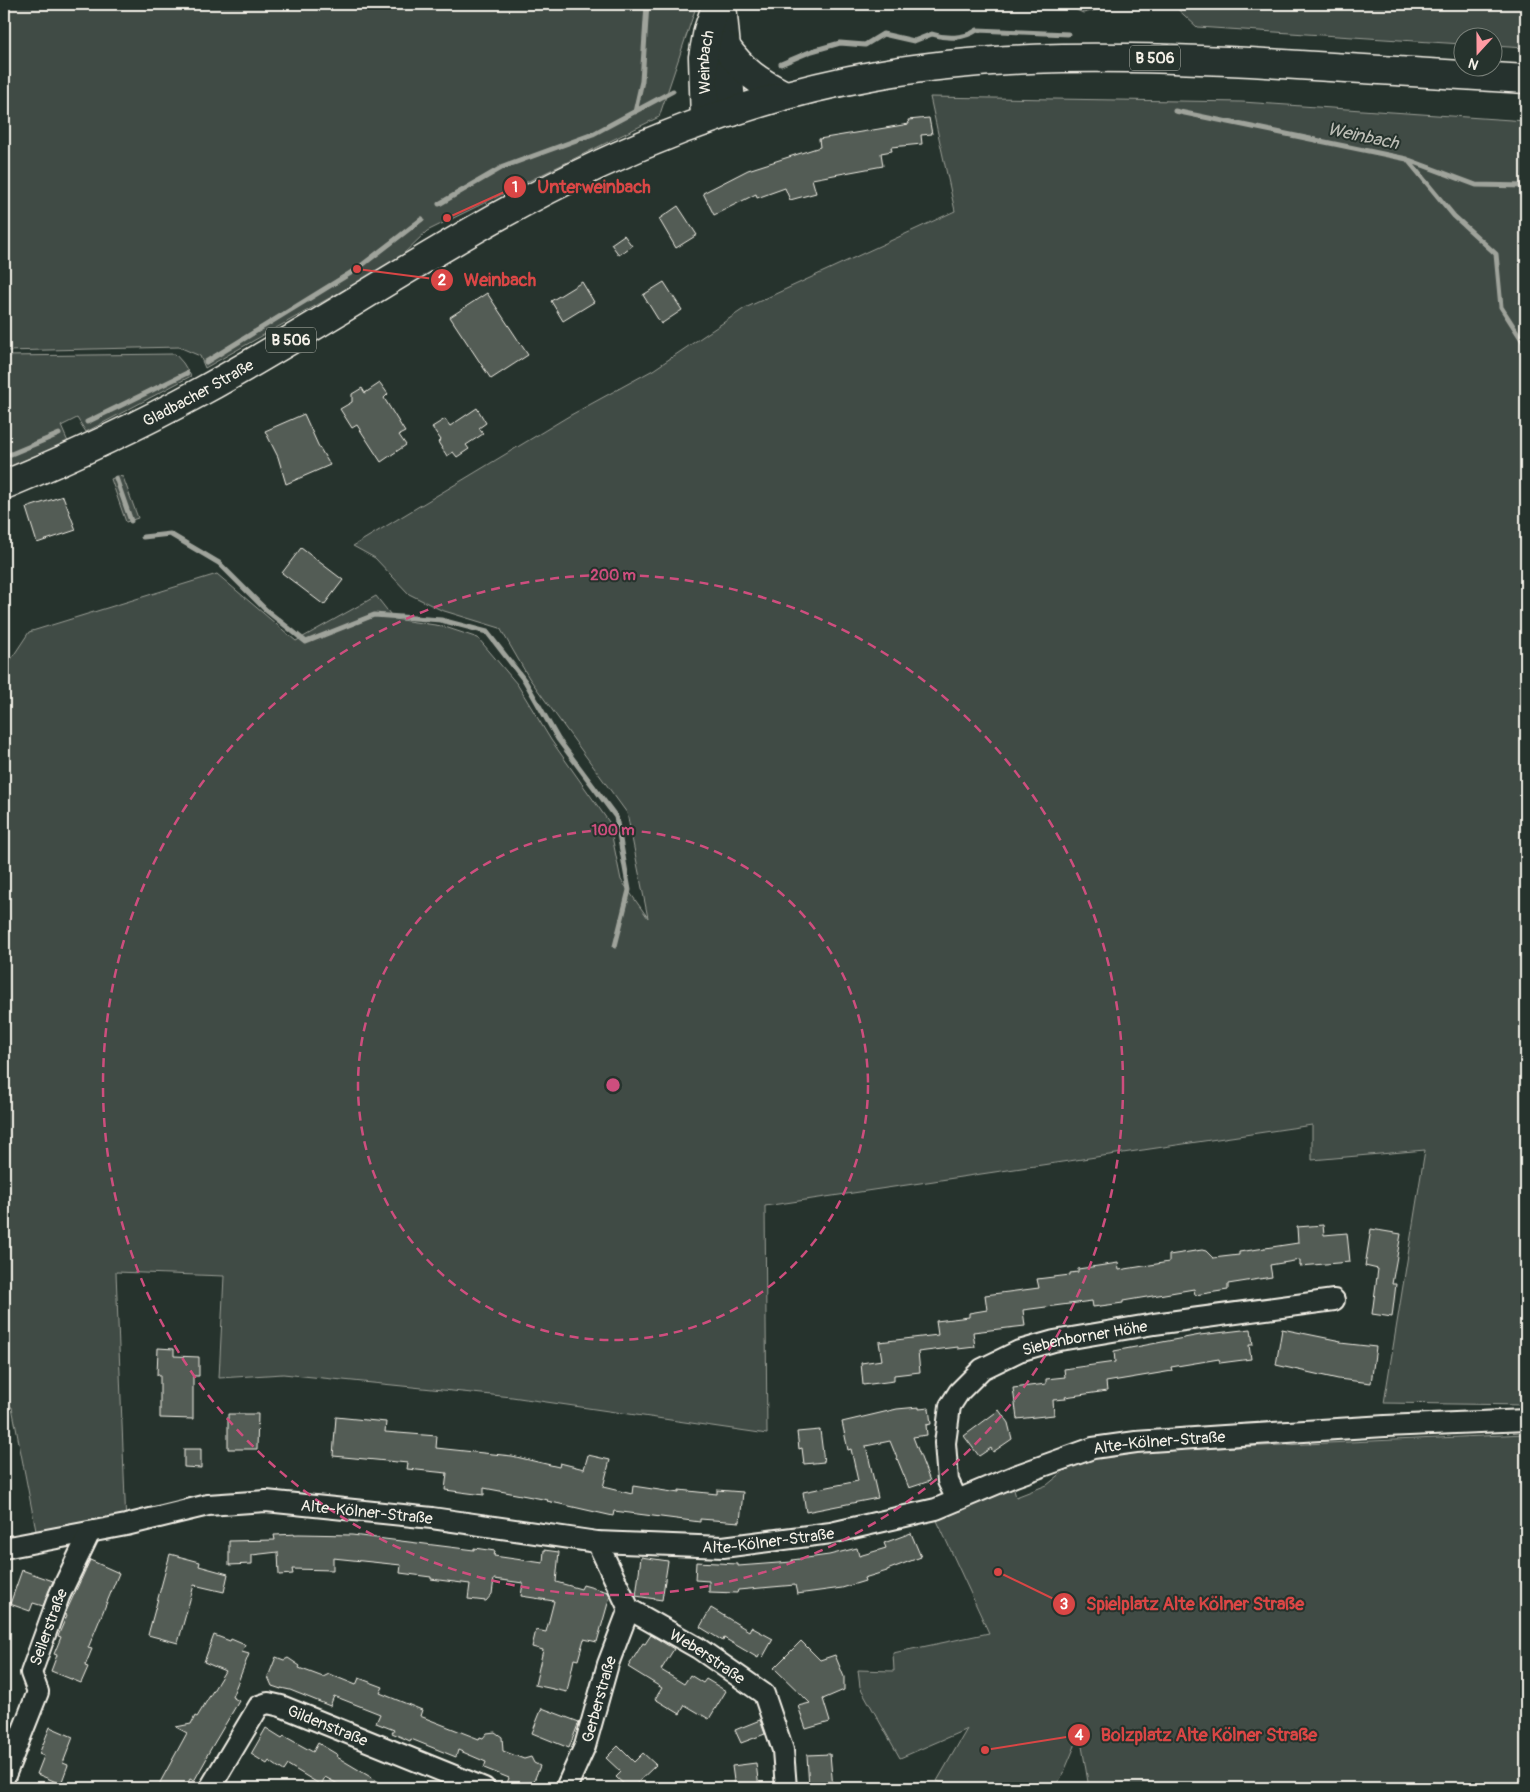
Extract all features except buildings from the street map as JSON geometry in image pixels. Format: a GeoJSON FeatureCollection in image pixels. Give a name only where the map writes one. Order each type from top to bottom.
{"type":"FeatureCollection","features":[{"type":"Feature","properties":{"kind":"main road","name":"Weinbach"},"geometry":{"type":"LineString","coordinates":[[705,121],[703,57],[708,30],[717,4]]}},
{"type":"Feature","properties":{"kind":"main road","name":"Weinbach"},"geometry":{"type":"LineString","coordinates":[[722,4],[732,112]]}},
{"type":"Feature","properties":{"kind":"main road","name":"Weinbach"},"geometry":{"type":"LineString","coordinates":[[725,46],[740,66],[748,73],[758,81],[786,95]]}},
{"type":"Feature","properties":{"kind":"main road","name":"B 506"},"geometry":{"type":"LineString","coordinates":[[705,121],[786,95],[838,82],[975,62],[1052,58],[1173,58],[1526,79]]}},
{"type":"Feature","properties":{"kind":"main road","name":"Gladbacher Straße"},"geometry":{"type":"LineString","coordinates":[[4,485],[114,438],[206,389],[452,243],[543,192],[634,150],[705,121]]}},
{"type":"Feature","properties":{"kind":"street","name":"Siebenborner Höhe"},"geometry":{"type":"LineString","coordinates":[[957,1500],[948,1481],[945,1443],[950,1406],[959,1392],[982,1369],[1018,1350],[1054,1341],[1154,1324],[1334,1300]]}},
{"type":"Feature","properties":{"kind":"street","name":"Alte-Kölner-Straße"},"geometry":{"type":"LineString","coordinates":[[4,1548],[126,1525],[208,1505],[266,1501],[432,1518],[597,1542],[723,1547],[832,1533],[936,1509],[1015,1476],[1093,1448],[1136,1442],[1224,1436],[1526,1420]]}},
{"type":"Feature","properties":{"kind":"street","name":"Seilerstraße"},"geometry":{"type":"LineString","coordinates":[[4,1778],[38,1692],[31,1673],[59,1596],[90,1532]]}},
{"type":"Feature","properties":{"kind":"street"},"geometry":{"type":"LineString","coordinates":[[597,1542],[629,1609]]}},
{"type":"Feature","properties":{"kind":"street","name":"Gerberstraße"},"geometry":{"type":"LineString","coordinates":[[566,1788],[585,1746],[608,1664],[629,1609]]}},
{"type":"Feature","properties":{"kind":"street","name":"Weberstraße"},"geometry":{"type":"LineString","coordinates":[[629,1609],[698,1648],[764,1694],[783,1750],[786,1788]]}},
{"type":"Feature","properties":{"kind":"street","name":"Gildenstraße"},"geometry":{"type":"LineString","coordinates":[[210,1788],[259,1706],[268,1703],[281,1706],[484,1788]]}},
{"type":"Feature","properties":{"kind":"shaded area"},"geometry":{"type":"Polygon","coordinates":[[[4,4],[697,4],[659,117],[427,231],[397,260],[205,368],[200,356],[179,347],[4,351],[4,4]]]}},
{"type":"Feature","properties":{"kind":"shaded area"},"geometry":{"type":"Polygon","coordinates":[[[1064,4],[1123,4],[1083,13],[1064,4]]]}},
{"type":"Feature","properties":{"kind":"shaded area"},"geometry":{"type":"Polygon","coordinates":[[[1172,4],[1526,4],[1526,48],[1502,47],[1502,28],[1452,28],[1452,43],[1197,27],[1172,4]]]}},
{"type":"Feature","properties":{"kind":"shaded area"},"geometry":{"type":"Polygon","coordinates":[[[930,97],[1242,102],[1526,121],[1526,1405],[1384,1403],[1425,1150],[1312,1160],[1312,1125],[765,1206],[767,1434],[512,1397],[283,1374],[219,1378],[224,1276],[116,1272],[126,1525],[38,1541],[12,1407],[4,1408],[4,670],[29,632],[217,574],[296,641],[376,596],[394,619],[442,626],[478,638],[517,684],[551,740],[609,822],[621,880],[648,918],[627,813],[529,678],[500,628],[441,610],[409,594],[375,558],[353,546],[569,416],[653,370],[745,308],[955,211],[930,97]]]}},
{"type":"Feature","properties":{"kind":"shaded area"},"geometry":{"type":"Polygon","coordinates":[[[175,354],[191,376],[86,432],[77,418],[61,426],[68,442],[4,469],[4,356],[175,354]]]}},
{"type":"Feature","properties":{"kind":"shaded area"},"geometry":{"type":"Polygon","coordinates":[[[118,476],[123,477],[138,518],[126,522],[111,479],[118,476]]]}},
{"type":"Feature","properties":{"kind":"shaded area"},"geometry":{"type":"Polygon","coordinates":[[[1526,1434],[1526,1788],[1089,1788],[1080,1734],[1055,1788],[955,1788],[937,1781],[967,1729],[900,1758],[860,1687],[858,1670],[894,1671],[893,1653],[989,1633],[933,1512],[1011,1479],[1016,1497],[1047,1485],[1085,1454],[1526,1434]]]}},
{"type":"Feature","properties":{"kind":"waterway"},"geometry":{"type":"LineString","coordinates":[[635,112],[642,81],[647,4]]}},
{"type":"Feature","properties":{"kind":"waterway","name":"Weinbach"},"geometry":{"type":"LineString","coordinates":[[781,64],[812,51],[840,43],[865,45],[883,34],[914,41],[932,34],[943,37],[955,37],[977,30],[1068,34]]}},
{"type":"Feature","properties":{"kind":"waterway","name":"Weinbach"},"geometry":{"type":"LineString","coordinates":[[439,204],[503,167],[593,134],[673,91]]}},
{"type":"Feature","properties":{"kind":"waterway","name":"Weinbach"},"geometry":{"type":"LineString","coordinates":[[1175,111],[1407,159],[1454,216],[1496,254],[1501,307],[1526,346]]}},
{"type":"Feature","properties":{"kind":"waterway"},"geometry":{"type":"LineString","coordinates":[[1409,160],[1476,185],[1526,186]]}},
{"type":"Feature","properties":{"kind":"waterway","name":"Weinbach"},"geometry":{"type":"LineString","coordinates":[[206,362],[357,269],[422,219]]}},
{"type":"Feature","properties":{"kind":"waterway","name":"Weinbach"},"geometry":{"type":"LineString","coordinates":[[87,422],[187,373]]}},
{"type":"Feature","properties":{"kind":"waterway","name":"Weinbach"},"geometry":{"type":"LineString","coordinates":[[4,457],[59,434]]}},
{"type":"Feature","properties":{"kind":"waterway"},"geometry":{"type":"LineString","coordinates":[[116,478],[131,521]]}},
{"type":"Feature","properties":{"kind":"waterway"},"geometry":{"type":"LineString","coordinates":[[143,537],[170,534],[219,563],[266,610],[306,642],[374,615],[441,620],[487,632],[525,681],[558,739],[616,817],[629,890],[615,946]]}},
{"type":"Feature","properties":{"kind":"place","name":"Unterweinbach"},"geometry":{"type":"Point","coordinates":[447,218]}},
{"type":"Feature","properties":{"kind":"place","name":"Weinbach"},"geometry":{"type":"Point","coordinates":[357,269]}},
{"type":"Feature","properties":{"kind":"place","name":"Spielplatz Alte Kölner Straße"},"geometry":{"type":"Point","coordinates":[998,1572]}},
{"type":"Feature","properties":{"kind":"place","name":"Bolzplatz Alte Kölner Straße"},"geometry":{"type":"Point","coordinates":[985,1750]}}]}
